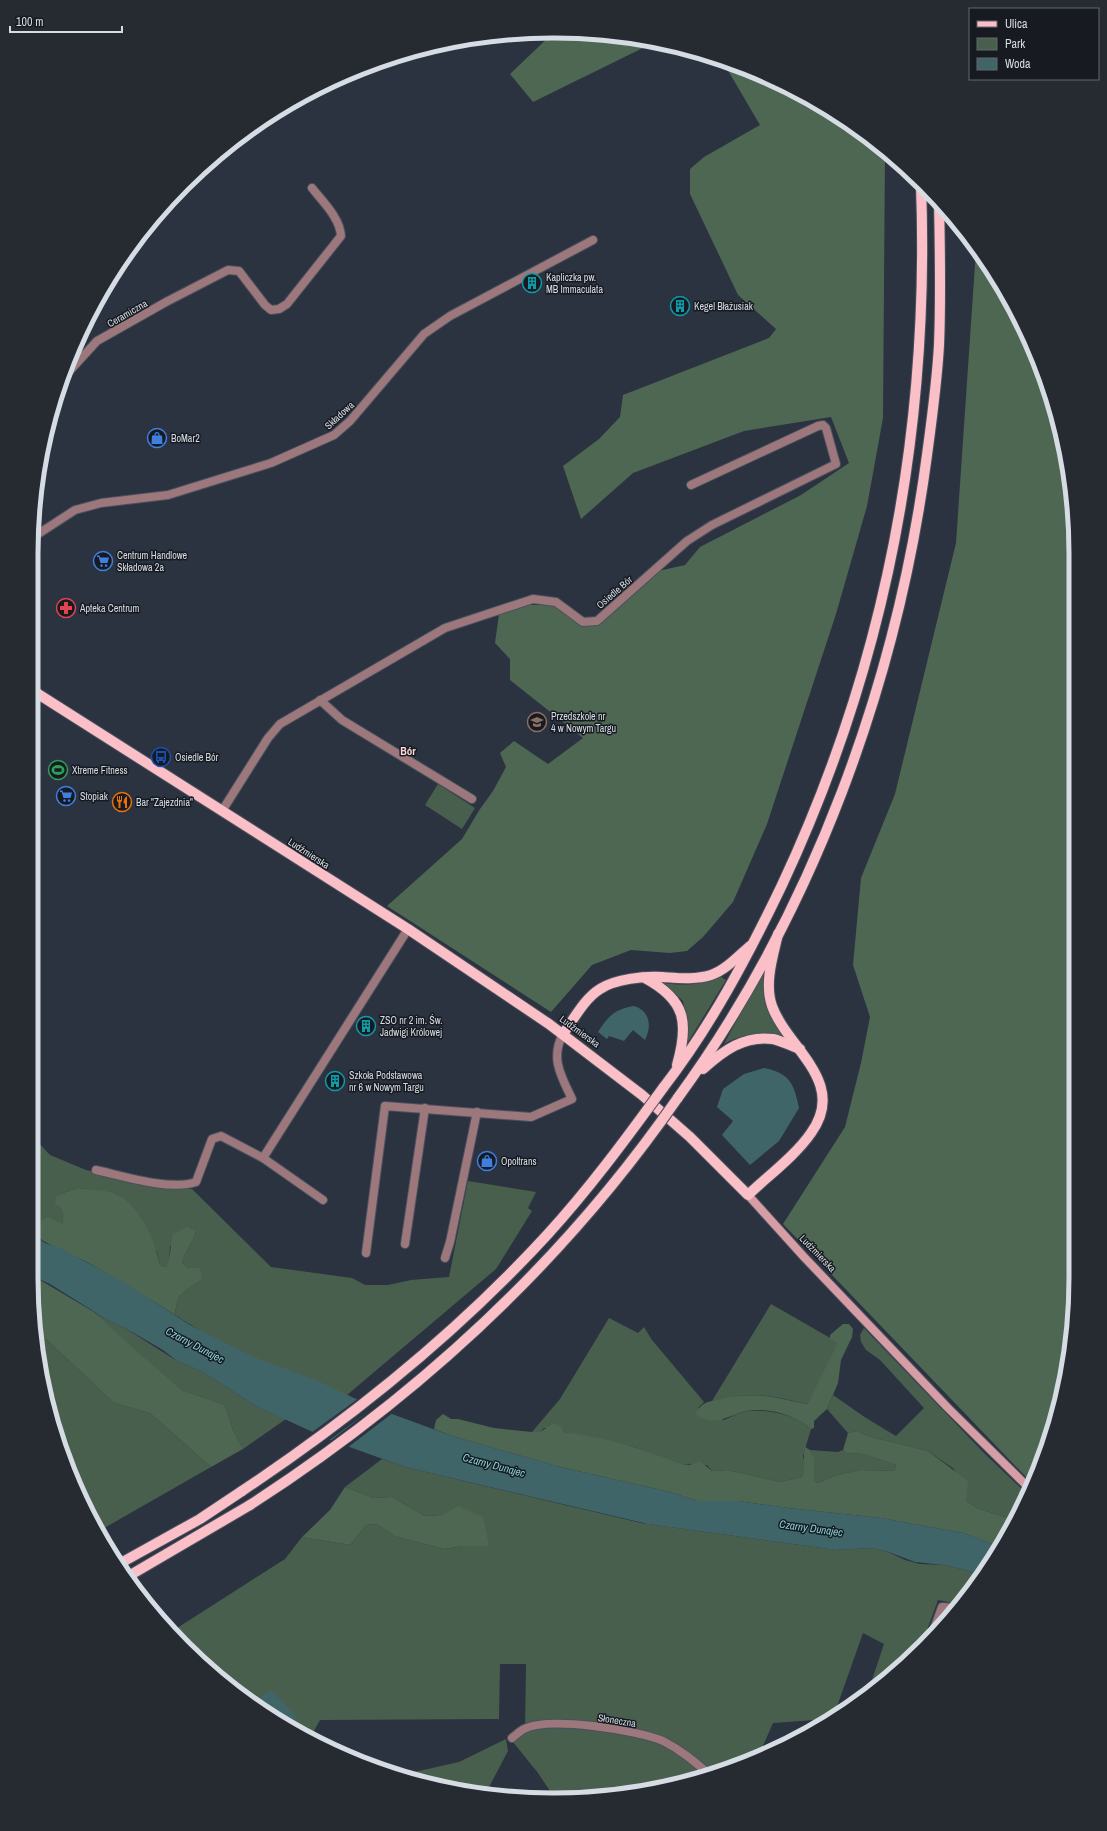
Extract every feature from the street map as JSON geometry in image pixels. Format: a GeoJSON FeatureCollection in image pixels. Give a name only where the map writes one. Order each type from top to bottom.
{"type":"FeatureCollection","features":[{"type":"Feature","properties":{"kind":"main road"},"geometry":{"type":"LineString","coordinates":[[123,1562],[200,1519],[303,1450],[353,1413],[419,1359],[485,1299],[547,1235],[615,1153],[700,1036],[755,942],[796,854],[840,742],[866,662],[891,563],[902,508],[916,394],[921,294],[921,192]]}},
{"type":"Feature","properties":{"kind":"main road"},"geometry":{"type":"LineString","coordinates":[[132,1574],[250,1505],[306,1468],[373,1418],[466,1340],[523,1286],[572,1235],[639,1154],[691,1080],[738,1007],[778,934],[818,850],[852,763],[889,648],[906,580],[919,510],[936,379],[939,324],[939,212]]}},
{"type":"Feature","properties":{"kind":"main road","name":"Ludźmierska"},"geometry":{"type":"LineString","coordinates":[[38,693],[408,929],[563,1034],[642,1095],[690,1137],[748,1195],[804,1257],[948,1408],[1026,1485]]}},
{"type":"Feature","properties":{"kind":"main road"},"geometry":{"type":"LineString","coordinates":[[748,1195],[805,1141],[817,1123],[822,1104],[820,1083],[814,1070],[776,1015],[772,1004],[769,989],[770,971],[778,934]]}},
{"type":"Feature","properties":{"kind":"main road"},"geometry":{"type":"LineString","coordinates":[[563,1034],[590,998],[598,990],[614,982],[652,977],[694,979],[711,975],[724,969],[755,942]]}},
{"type":"Feature","properties":{"kind":"main road"},"geometry":{"type":"LineString","coordinates":[[645,978],[670,994],[681,1014],[684,1035],[674,1073]]}},
{"type":"Feature","properties":{"kind":"main road"},"geometry":{"type":"LineString","coordinates":[[691,1080],[720,1053],[748,1040],[774,1039],[800,1049]]}},
{"type":"Feature","properties":{"kind":"street","name":"Ceramiczna"},"geometry":{"type":"LineString","coordinates":[[73,368],[97,341],[166,302],[228,270],[239,271],[265,305],[271,310],[279,309],[287,304],[341,236],[341,228],[334,215],[312,188]]}},
{"type":"Feature","properties":{"kind":"street","name":"Składowa"},"geometry":{"type":"LineString","coordinates":[[39,534],[74,510],[101,503],[175,494],[270,463],[334,435],[350,421],[424,334],[450,316],[593,240]]}},
{"type":"Feature","properties":{"kind":"street","name":"Osiedle Bór"},"geometry":{"type":"LineString","coordinates":[[222,811],[268,738],[280,724],[445,628],[533,599],[556,602],[583,622],[597,621],[687,541],[712,525],[836,464],[826,428],[823,425],[818,426],[692,485]]}},
{"type":"Feature","properties":{"kind":"street"},"geometry":{"type":"LineString","coordinates":[[320,700],[342,720],[472,799]]}},
{"type":"Feature","properties":{"kind":"street"},"geometry":{"type":"LineString","coordinates":[[263,1158],[408,929]]}},
{"type":"Feature","properties":{"kind":"street"},"geometry":{"type":"LineString","coordinates":[[366,1252],[385,1106],[531,1117],[572,1099],[562,1079],[556,1055],[557,1044],[563,1034]]}},
{"type":"Feature","properties":{"kind":"street"},"geometry":{"type":"LineString","coordinates":[[405,1244],[425,1108]]}},
{"type":"Feature","properties":{"kind":"street"},"geometry":{"type":"LineString","coordinates":[[445,1258],[450,1242],[477,1112]]}},
{"type":"Feature","properties":{"kind":"street"},"geometry":{"type":"LineString","coordinates":[[96,1170],[141,1181],[187,1185],[196,1182],[212,1139],[221,1136],[263,1158],[322,1200]]}},
{"type":"Feature","properties":{"kind":"street"},"geometry":{"type":"LineString","coordinates":[[937,1622],[942,1607],[949,1607]]}},
{"type":"Feature","properties":{"kind":"street","name":"Słoneczna"},"geometry":{"type":"LineString","coordinates":[[512,1738],[525,1729],[547,1724],[580,1725],[618,1730],[647,1736],[662,1741],[685,1753],[704,1770]]}},
{"type":"Feature","properties":{"kind":"green space"},"geometry":{"type":"Polygon","coordinates":[[[438,784],[475,808],[462,829],[425,805],[438,784]]]}},
{"type":"Feature","properties":{"kind":"green space"},"geometry":{"type":"Polygon","coordinates":[[[763,971],[764,990],[768,1006],[779,1029],[785,1037],[769,1034],[754,1034],[731,1040],[724,1044],[763,971]]]}},
{"type":"Feature","properties":{"kind":"green space"},"geometry":{"type":"Polygon","coordinates":[[[721,977],[726,980],[685,1047],[688,1032],[683,1001],[664,983],[693,984],[707,982],[721,977]]]}},
{"type":"Feature","properties":{"kind":"green space"},"geometry":{"type":"Polygon","coordinates":[[[38,1142],[50,1155],[86,1170],[147,1184],[192,1189],[271,1267],[352,1278],[365,1285],[388,1285],[411,1280],[449,1277],[468,1181],[536,1192],[528,1208],[532,1211],[496,1269],[347,1395],[250,1356],[211,1337],[175,1315],[176,1307],[182,1293],[202,1280],[182,1263],[196,1231],[170,1246],[169,1263],[166,1267],[160,1265],[157,1252],[117,1194],[78,1188],[57,1195],[64,1213],[62,1225],[38,1223],[38,1142]]]}},
{"type":"Feature","properties":{"kind":"green space"},"geometry":{"type":"Polygon","coordinates":[[[771,1304],[839,1343],[807,1404],[760,1395],[738,1396],[712,1401],[771,1304]]]}},
{"type":"Feature","properties":{"kind":"green space"},"geometry":{"type":"Polygon","coordinates":[[[94,1312],[125,1328],[177,1361],[203,1372],[254,1405],[286,1419],[243,1449],[233,1430],[225,1405],[182,1390],[142,1357],[94,1312]]]}},
{"type":"Feature","properties":{"kind":"green space"},"geometry":{"type":"Polygon","coordinates":[[[609,1318],[638,1333],[644,1327],[652,1340],[704,1402],[698,1408],[724,1420],[739,1413],[748,1411],[773,1412],[797,1420],[811,1429],[803,1456],[806,1466],[802,1477],[780,1482],[728,1470],[712,1471],[707,1465],[682,1464],[634,1447],[544,1428],[540,1432],[532,1432],[560,1399],[609,1318]]]}},
{"type":"Feature","properties":{"kind":"green space"},"geometry":{"type":"Polygon","coordinates":[[[864,1328],[984,1453],[1023,1490],[1009,1518],[979,1509],[966,1501],[954,1469],[928,1451],[871,1437],[857,1431],[848,1433],[827,1409],[833,1395],[866,1418],[896,1436],[924,1408],[880,1360],[866,1350],[861,1342],[860,1335],[864,1328]]]}},
{"type":"Feature","properties":{"kind":"green space"},"geometry":{"type":"Polygon","coordinates":[[[46,1339],[114,1403],[150,1413],[211,1467],[103,1528],[77,1475],[65,1443],[48,1378],[42,1340],[46,1339]]]}},
{"type":"Feature","properties":{"kind":"green space"},"geometry":{"type":"Polygon","coordinates":[[[810,1450],[838,1452],[843,1450],[846,1453],[863,1454],[896,1465],[894,1471],[861,1470],[837,1475],[818,1483],[814,1480],[814,1457],[810,1450]]]}},
{"type":"Feature","properties":{"kind":"green space"},"geometry":{"type":"Polygon","coordinates":[[[382,1459],[405,1467],[641,1523],[836,1550],[872,1548],[886,1551],[905,1560],[920,1564],[944,1565],[975,1573],[952,1603],[938,1600],[926,1634],[893,1665],[871,1683],[884,1644],[863,1633],[836,1708],[818,1720],[773,1723],[761,1749],[719,1766],[654,1783],[621,1789],[551,1793],[538,1773],[513,1742],[517,1737],[525,1732],[526,1664],[500,1664],[499,1719],[320,1720],[313,1733],[267,1706],[240,1686],[214,1665],[176,1628],[285,1559],[302,1537],[350,1545],[366,1525],[377,1524],[394,1536],[444,1549],[463,1546],[489,1546],[459,1507],[441,1515],[425,1516],[392,1497],[374,1498],[345,1487],[382,1459]]]}},
{"type":"Feature","properties":{"kind":"green space"},"geometry":{"type":"Polygon","coordinates":[[[506,1739],[508,1751],[488,1789],[453,1783],[412,1773],[459,1762],[506,1739]]]}},
{"type":"Feature","properties":{"kind":"shaded area"},"geometry":{"type":"Polygon","coordinates":[[[548,38],[587,39],[621,42],[646,47],[533,102],[510,74],[548,38]]]}},
{"type":"Feature","properties":{"kind":"shaded area"},"geometry":{"type":"Polygon","coordinates":[[[726,68],[751,77],[811,107],[840,125],[885,159],[883,418],[867,506],[836,614],[767,824],[733,902],[703,937],[687,951],[670,953],[631,950],[592,965],[551,1012],[387,906],[462,839],[493,791],[506,767],[500,753],[514,741],[548,764],[583,738],[510,680],[510,659],[495,643],[499,614],[530,605],[553,605],[582,624],[597,625],[658,571],[685,565],[700,547],[801,495],[849,463],[831,417],[744,431],[633,473],[581,519],[563,466],[599,439],[620,417],[623,395],[769,338],[776,329],[738,295],[690,194],[690,169],[704,157],[760,125],[726,68]]]}},
{"type":"Feature","properties":{"kind":"shaded area"},"geometry":{"type":"Polygon","coordinates":[[[975,258],[1000,296],[1016,326],[1030,356],[1042,388],[1059,453],[1065,486],[1068,520],[1068,1311],[1065,1345],[1051,1411],[1042,1443],[1030,1475],[1027,1478],[783,1224],[845,1127],[861,1063],[870,1017],[853,965],[861,878],[895,794],[956,543],[975,258]]]}},
{"type":"Feature","properties":{"kind":"shaded area"},"geometry":{"type":"Polygon","coordinates":[[[78,1188],[110,1192],[118,1195],[134,1208],[140,1216],[150,1235],[160,1265],[166,1267],[170,1256],[173,1234],[187,1227],[196,1231],[182,1263],[188,1268],[200,1268],[202,1280],[182,1293],[176,1307],[175,1315],[85,1261],[38,1238],[38,1222],[48,1217],[62,1224],[63,1212],[61,1208],[55,1204],[57,1195],[78,1188]]]}},
{"type":"Feature","properties":{"kind":"shaded area"},"geometry":{"type":"Polygon","coordinates":[[[38,1279],[94,1312],[182,1390],[225,1405],[233,1430],[243,1449],[211,1467],[150,1413],[114,1403],[46,1339],[42,1340],[38,1279]]]}},
{"type":"Feature","properties":{"kind":"shaded area"},"geometry":{"type":"Polygon","coordinates":[[[843,1324],[849,1324],[853,1329],[852,1337],[841,1360],[838,1383],[827,1409],[814,1421],[814,1428],[811,1429],[789,1416],[763,1410],[746,1411],[727,1418],[715,1420],[709,1420],[696,1415],[700,1407],[705,1403],[743,1395],[764,1396],[807,1404],[838,1343],[830,1339],[830,1335],[843,1324]]]}},
{"type":"Feature","properties":{"kind":"shaded area"},"geometry":{"type":"Polygon","coordinates":[[[443,1414],[451,1419],[458,1419],[494,1428],[532,1432],[540,1432],[554,1423],[561,1426],[563,1432],[624,1444],[682,1464],[690,1465],[700,1461],[712,1471],[728,1470],[780,1482],[802,1477],[805,1447],[810,1450],[814,1457],[814,1480],[818,1483],[837,1475],[861,1470],[894,1471],[896,1465],[863,1454],[846,1453],[843,1450],[848,1433],[857,1431],[871,1437],[928,1451],[968,1481],[966,1501],[979,1509],[1009,1518],[994,1545],[963,1533],[881,1518],[738,1501],[697,1501],[670,1492],[560,1467],[452,1436],[434,1429],[436,1420],[443,1414]]]}},
{"type":"Feature","properties":{"kind":"shaded area"},"geometry":{"type":"Polygon","coordinates":[[[345,1487],[374,1498],[392,1497],[425,1516],[441,1515],[459,1506],[483,1517],[489,1546],[463,1546],[444,1549],[394,1536],[377,1524],[366,1525],[350,1545],[302,1537],[330,1510],[345,1487]]]}},
{"type":"Feature","properties":{"kind":"water"},"geometry":{"type":"Polygon","coordinates":[[[634,1006],[643,1011],[648,1020],[649,1024],[645,1040],[633,1030],[624,1041],[609,1036],[607,1039],[598,1032],[605,1022],[617,1011],[634,1006]]]}},
{"type":"Feature","properties":{"kind":"water"},"geometry":{"type":"Polygon","coordinates":[[[764,1068],[780,1073],[789,1081],[793,1086],[799,1108],[779,1141],[750,1165],[722,1135],[733,1121],[717,1107],[723,1089],[744,1074],[764,1068]]]}},
{"type":"Feature","properties":{"kind":"water","name":"Czarny Dunajec"},"geometry":{"type":"Polygon","coordinates":[[[38,1238],[45,1243],[62,1249],[125,1283],[190,1325],[251,1356],[318,1381],[373,1407],[452,1436],[560,1467],[670,1492],[697,1501],[738,1501],[881,1518],[963,1533],[994,1545],[975,1573],[944,1565],[915,1562],[886,1551],[872,1548],[836,1550],[648,1524],[405,1467],[330,1440],[254,1405],[203,1372],[177,1361],[163,1350],[125,1328],[109,1321],[50,1284],[38,1278],[38,1238]]]}},
{"type":"Feature","properties":{"kind":"water"},"geometry":{"type":"Polygon","coordinates":[[[271,1690],[297,1717],[293,1722],[259,1700],[271,1690]]]}},
{"type":"Feature","properties":{"kind":"pier"},"geometry":{"type":"Polygon","coordinates":[[[359,1398],[394,1412],[347,1448],[329,1442],[369,1411],[328,1441],[311,1433],[359,1398]]]}},
{"type":"Feature","properties":{"kind":"place","name":"Kapliczka pw. MB Immaculata"},"geometry":{"type":"Point","coordinates":[532,283]}},
{"type":"Feature","properties":{"kind":"place","name":"Kegel Błażusiak"},"geometry":{"type":"Point","coordinates":[680,306]}},
{"type":"Feature","properties":{"kind":"place","name":"BoMar2"},"geometry":{"type":"Point","coordinates":[157,438]}},
{"type":"Feature","properties":{"kind":"place","name":"Centrum Handlowe Składowa 2a"},"geometry":{"type":"Point","coordinates":[103,561]}},
{"type":"Feature","properties":{"kind":"place","name":"Apteka Centrum"},"geometry":{"type":"Point","coordinates":[66,608]}},
{"type":"Feature","properties":{"kind":"place","name":"Przedszkole nr 4 w Nowym Targu"},"geometry":{"type":"Point","coordinates":[537,722]}},
{"type":"Feature","properties":{"kind":"place","name":"Osiedle Bór"},"geometry":{"type":"Point","coordinates":[161,757]}},
{"type":"Feature","properties":{"kind":"place","name":"Xtreme Fitness"},"geometry":{"type":"Point","coordinates":[58,770]}},
{"type":"Feature","properties":{"kind":"place","name":"Stopiak"},"geometry":{"type":"Point","coordinates":[66,796]}},
{"type":"Feature","properties":{"kind":"place","name":"Bar \"Zajezdnia\""},"geometry":{"type":"Point","coordinates":[122,802]}},
{"type":"Feature","properties":{"kind":"place","name":"ZSO nr 2 im. Św. Jadwigi Królowej"},"geometry":{"type":"Point","coordinates":[366,1026]}},
{"type":"Feature","properties":{"kind":"place","name":"Szkoła Podstawowa nr 6 w Nowym Targu"},"geometry":{"type":"Point","coordinates":[335,1081]}},
{"type":"Feature","properties":{"kind":"place","name":"Opoltrans"},"geometry":{"type":"Point","coordinates":[487,1161]}},
{"type":"Feature","properties":{"kind":"district","name":"Bór"},"geometry":{"type":"Point","coordinates":[408,751]}}]}
